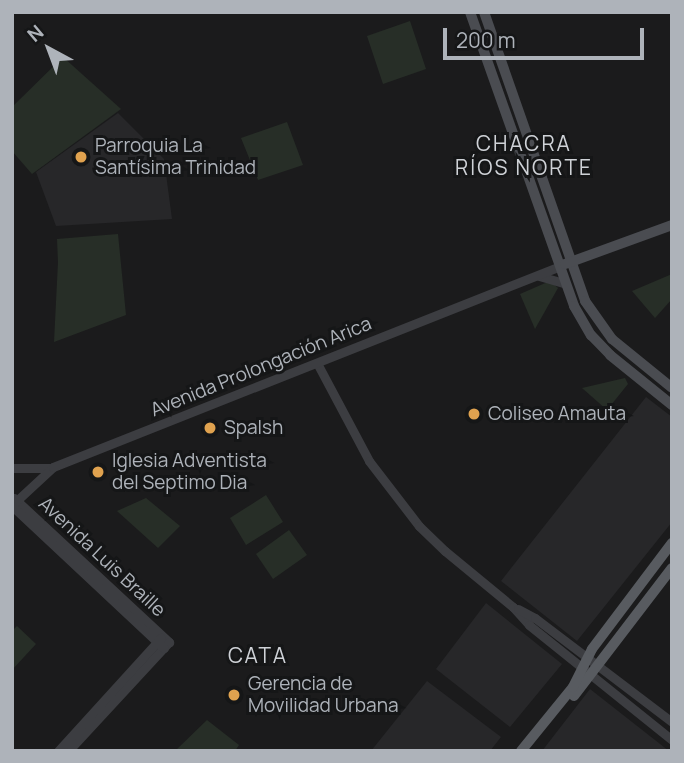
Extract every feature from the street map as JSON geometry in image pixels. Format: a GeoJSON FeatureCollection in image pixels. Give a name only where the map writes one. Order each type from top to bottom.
{"type":"FeatureCollection","features":[{"type":"Feature","properties":{"kind":"main road"},"geometry":{"type":"LineString","coordinates":[[470,12],[563,282],[591,335],[622,367],[672,405]]}},
{"type":"Feature","properties":{"kind":"main road"},"geometry":{"type":"LineString","coordinates":[[484,12],[570,262],[586,301],[601,326],[624,350],[672,388]]}},
{"type":"Feature","properties":{"kind":"main road","name":"Avenida Prolongación Arica"},"geometry":{"type":"LineString","coordinates":[[558,267],[672,225]]}},
{"type":"Feature","properties":{"kind":"main road"},"geometry":{"type":"LineString","coordinates":[[591,335],[601,326]]}},
{"type":"Feature","properties":{"kind":"main road"},"geometry":{"type":"LineString","coordinates":[[531,751],[586,671],[587,657],[672,543]]}},
{"type":"Feature","properties":{"kind":"main road"},"geometry":{"type":"LineString","coordinates":[[521,751],[586,671],[597,665],[672,568]]}},
{"type":"Feature","properties":{"kind":"street","name":"Avenida Prolongación Arica"},"geometry":{"type":"LineString","coordinates":[[13,502],[53,467],[558,267]]}},
{"type":"Feature","properties":{"kind":"street"},"geometry":{"type":"LineString","coordinates":[[534,277],[552,277],[563,282]]}},
{"type":"Feature","properties":{"kind":"street"},"geometry":{"type":"LineString","coordinates":[[317,363],[355,437],[396,499],[445,551],[513,607],[529,625],[672,740]]}},
{"type":"Feature","properties":{"kind":"street"},"geometry":{"type":"LineString","coordinates":[[12,468],[53,467]]}},
{"type":"Feature","properties":{"kind":"street","name":"Avenida Luis Braille"},"geometry":{"type":"LineString","coordinates":[[13,502],[163,642]]}},
{"type":"Feature","properties":{"kind":"street"},"geometry":{"type":"LineString","coordinates":[[513,607],[535,618],[672,722]]}},
{"type":"Feature","properties":{"kind":"street"},"geometry":{"type":"LineString","coordinates":[[58,751],[163,642]]}},
{"type":"Feature","properties":{"kind":"street"},"geometry":{"type":"LineString","coordinates":[[68,751],[163,642]]}},
{"type":"Feature","properties":{"kind":"shaded area"},"geometry":{"type":"Polygon","coordinates":[[[410,21],[426,69],[383,84],[367,36],[410,21]]]}},
{"type":"Feature","properties":{"kind":"shaded area"},"geometry":{"type":"Polygon","coordinates":[[[63,57],[121,109],[32,174],[12,151],[12,107],[63,57]]]}},
{"type":"Feature","properties":{"kind":"shaded area"},"geometry":{"type":"Polygon","coordinates":[[[118,113],[164,159],[172,219],[56,226],[36,172],[118,113]]]}},
{"type":"Feature","properties":{"kind":"shaded area"},"geometry":{"type":"Polygon","coordinates":[[[287,122],[303,165],[258,180],[241,138],[287,122]]]}},
{"type":"Feature","properties":{"kind":"shaded area"},"geometry":{"type":"Polygon","coordinates":[[[118,234],[126,315],[54,342],[57,239],[118,234]]]}},
{"type":"Feature","properties":{"kind":"shaded area"},"geometry":{"type":"Polygon","coordinates":[[[672,274],[672,299],[655,318],[632,291],[672,274]]]}},
{"type":"Feature","properties":{"kind":"shaded area"},"geometry":{"type":"Polygon","coordinates":[[[550,281],[558,288],[535,329],[520,294],[550,281]]]}},
{"type":"Feature","properties":{"kind":"shaded area"},"geometry":{"type":"Polygon","coordinates":[[[625,378],[628,384],[607,410],[582,388],[625,378]]]}},
{"type":"Feature","properties":{"kind":"shaded area"},"geometry":{"type":"Polygon","coordinates":[[[646,397],[672,417],[672,522],[577,641],[501,581],[646,397]]]}},
{"type":"Feature","properties":{"kind":"shaded area"},"geometry":{"type":"Polygon","coordinates":[[[266,495],[283,522],[246,545],[230,518],[266,495]]]}},
{"type":"Feature","properties":{"kind":"shaded area"},"geometry":{"type":"Polygon","coordinates":[[[146,498],[180,526],[158,548],[117,511],[146,498]]]}},
{"type":"Feature","properties":{"kind":"shaded area"},"geometry":{"type":"Polygon","coordinates":[[[289,530],[307,555],[273,579],[256,554],[289,530]]]}},
{"type":"Feature","properties":{"kind":"shaded area"},"geometry":{"type":"Polygon","coordinates":[[[486,603],[562,664],[510,727],[436,669],[486,603]]]}},
{"type":"Feature","properties":{"kind":"shaded area"},"geometry":{"type":"Polygon","coordinates":[[[17,626],[36,644],[12,670],[12,631],[17,626]]]}},
{"type":"Feature","properties":{"kind":"shaded area"},"geometry":{"type":"Polygon","coordinates":[[[427,681],[501,737],[490,751],[371,751],[427,681]]]}},
{"type":"Feature","properties":{"kind":"shaded area"},"geometry":{"type":"Polygon","coordinates":[[[590,689],[669,751],[542,751],[590,689]]]}},
{"type":"Feature","properties":{"kind":"shaded area"},"geometry":{"type":"Polygon","coordinates":[[[207,720],[239,745],[235,751],[175,751],[207,720]]]}},
{"type":"Feature","properties":{"kind":"place","name":"Parroquia La Santísima Trinidad"},"geometry":{"type":"Point","coordinates":[81,157]}},
{"type":"Feature","properties":{"kind":"place","name":"Coliseo Amauta"},"geometry":{"type":"Point","coordinates":[474,414]}},
{"type":"Feature","properties":{"kind":"place","name":"Spalsh"},"geometry":{"type":"Point","coordinates":[210,428]}},
{"type":"Feature","properties":{"kind":"place","name":"Iglesia Adventista del Septimo Dia"},"geometry":{"type":"Point","coordinates":[98,472]}},
{"type":"Feature","properties":{"kind":"place","name":"Gerencia de Movilidad Urbana"},"geometry":{"type":"Point","coordinates":[234,695]}},
{"type":"Feature","properties":{"kind":"district","name":"CHACRA RÍOS NORTE"},"geometry":{"type":"Point","coordinates":[524,155]}},
{"type":"Feature","properties":{"kind":"district","name":"CATA"},"geometry":{"type":"Point","coordinates":[258,655]}}]}
